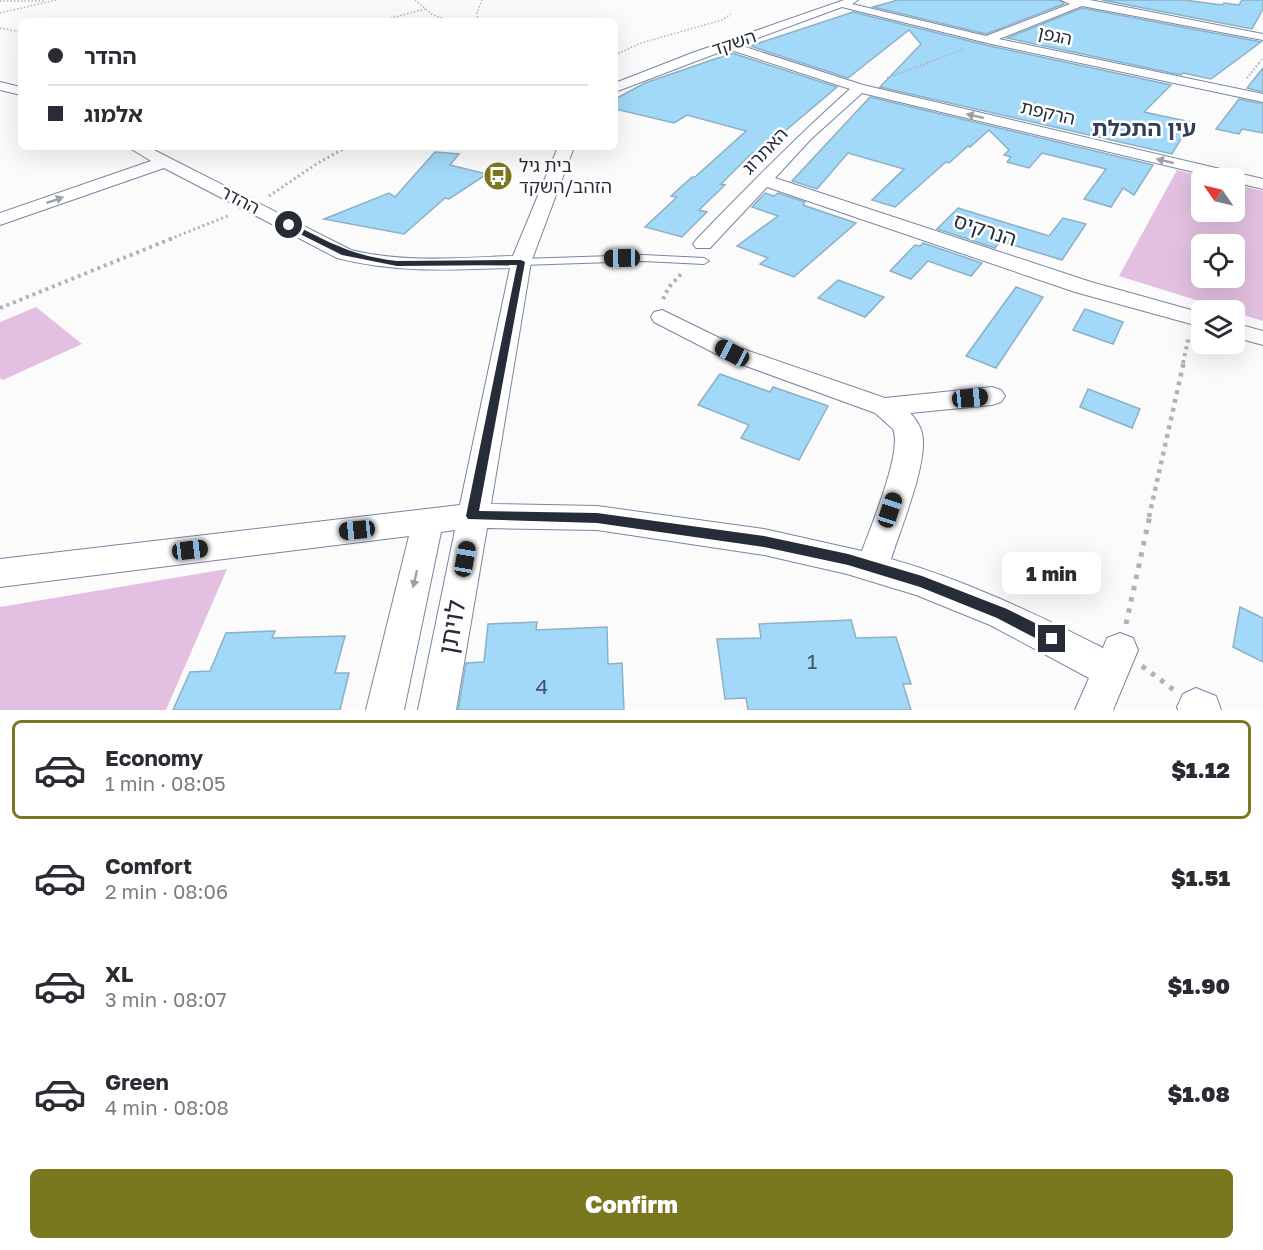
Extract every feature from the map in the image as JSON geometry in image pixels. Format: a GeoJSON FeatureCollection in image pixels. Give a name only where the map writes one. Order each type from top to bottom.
{"type":"FeatureCollection","features":[{"type":"Feature","properties":{"kind":"street","name":"השקד"},"geometry":{"type":"LineString","coordinates":[[618,87],[853,0]]}},
{"type":"Feature","properties":{"kind":"street"},"geometry":{"type":"LineString","coordinates":[[1066,0],[1263,38]]}},
{"type":"Feature","properties":{"kind":"street"},"geometry":{"type":"LineString","coordinates":[[987,40],[1085,2]]}},
{"type":"Feature","properties":{"kind":"street","name":"הגפן"},"geometry":{"type":"LineString","coordinates":[[840,4],[987,40],[1263,98]]}},
{"type":"Feature","properties":{"kind":"street","name":"הרקפת"},"geometry":{"type":"LineString","coordinates":[[728,45],[859,88],[1263,184]]}},
{"type":"Feature","properties":{"kind":"street"},"geometry":{"type":"LineString","coordinates":[[0,86],[18,90]]}},
{"type":"Feature","properties":{"kind":"street","name":"האתרוג"},"geometry":{"type":"LineString","coordinates":[[700,255],[763,180],[806,136],[859,88]]}},
{"type":"Feature","properties":{"kind":"street","name":"ההדר"},"geometry":{"type":"LineString","coordinates":[[142,150],[345,254],[397,264],[521,262]]}},
{"type":"Feature","properties":{"kind":"street"},"geometry":{"type":"LineString","coordinates":[[521,262],[565,150]]}},
{"type":"Feature","properties":{"kind":"street"},"geometry":{"type":"LineString","coordinates":[[0,219],[165,162]]}},
{"type":"Feature","properties":{"kind":"street","name":"הנרקיס"},"geometry":{"type":"LineString","coordinates":[[763,180],[1083,288],[1191,317]]}},
{"type":"Feature","properties":{"kind":"street","name":"לויתן"},"geometry":{"type":"LineString","coordinates":[[437,710],[521,262]]}},
{"type":"Feature","properties":{"kind":"street"},"geometry":{"type":"LineString","coordinates":[[662,317],[732,353],[884,407],[909,431],[909,452],[872,567]]}},
{"type":"Feature","properties":{"kind":"street"},"geometry":{"type":"LineString","coordinates":[[1245,333],[1263,338]]}},
{"type":"Feature","properties":{"kind":"street"},"geometry":{"type":"LineString","coordinates":[[884,407],[992,396]]}},
{"type":"Feature","properties":{"kind":"street"},"geometry":{"type":"LineString","coordinates":[[0,573],[472,516],[597,518],[764,542],[872,567],[922,582],[1116,660],[1094,710]]}},
{"type":"Feature","properties":{"kind":"street","name":"לויתן"},"geometry":{"type":"LineString","coordinates":[[385,710],[428,522]]}},
{"type":"Feature","properties":{"kind":"lane"},"geometry":{"type":"LineString","coordinates":[[521,262],[700,255]]}},
{"type":"Feature","properties":{"kind":"path"},"geometry":{"type":"LineString","coordinates":[[0,13],[56,0]]}},
{"type":"Feature","properties":{"kind":"path"},"geometry":{"type":"LineString","coordinates":[[415,0],[425,9],[444,18]]}},
{"type":"Feature","properties":{"kind":"path"},"geometry":{"type":"LineString","coordinates":[[478,18],[477,12],[482,0]]}},
{"type":"Feature","properties":{"kind":"path"},"geometry":{"type":"LineString","coordinates":[[0,1],[51,1]]}},
{"type":"Feature","properties":{"kind":"path"},"geometry":{"type":"LineString","coordinates":[[391,18],[425,9]]}},
{"type":"Feature","properties":{"kind":"path"},"geometry":{"type":"LineString","coordinates":[[618,54],[641,43],[722,20],[731,14]]}},
{"type":"Feature","properties":{"kind":"path"},"geometry":{"type":"LineString","coordinates":[[0,28],[18,32]]}},
{"type":"Feature","properties":{"kind":"path"},"geometry":{"type":"LineString","coordinates":[[859,88],[987,40]]}},
{"type":"Feature","properties":{"kind":"path"},"geometry":{"type":"LineString","coordinates":[[1236,93],[1263,58]]}},
{"type":"Feature","properties":{"kind":"path"},"geometry":{"type":"LineString","coordinates":[[0,308],[252,206],[281,190],[318,163],[342,150]]}},
{"type":"Feature","properties":{"kind":"path"},"geometry":{"type":"LineString","coordinates":[[662,317],[658,307],[669,287],[700,255]]}},
{"type":"Feature","properties":{"kind":"path"},"geometry":{"type":"LineString","coordinates":[[1191,344],[1116,660],[1199,708]]}},
{"type":"Feature","properties":{"kind":"shaded area"},"geometry":{"type":"Polygon","coordinates":[[[1177,170],[1191,173],[1191,222],[1245,222],[1245,186],[1263,191],[1263,321],[1245,315],[1245,300],[1196,300],[1119,276],[1177,170]]]}},
{"type":"Feature","properties":{"kind":"shaded area"},"geometry":{"type":"Polygon","coordinates":[[[36,307],[82,344],[3,380],[0,378],[0,322],[36,307]]]}},
{"type":"Feature","properties":{"kind":"shaded area"},"geometry":{"type":"Polygon","coordinates":[[[227,569],[166,710],[0,710],[0,607],[227,569]]]}},
{"type":"Feature","properties":{"kind":"building"},"geometry":{"type":"Polygon","coordinates":[[[898,0],[1059,0],[1064,4],[986,34],[873,7],[898,0]]]}},
{"type":"Feature","properties":{"kind":"building"},"geometry":{"type":"Polygon","coordinates":[[[1102,0],[1184,0],[1239,5],[1242,0],[1263,0],[1263,9],[1252,29],[1102,0]]]}},
{"type":"Feature","properties":{"kind":"building"},"geometry":{"type":"Polygon","coordinates":[[[1082,8],[1261,42],[1211,79],[1183,73],[1181,75],[1007,38],[1082,8]]]}},
{"type":"Feature","properties":{"kind":"building"},"geometry":{"type":"Polygon","coordinates":[[[853,12],[986,45],[1171,85],[1144,112],[1191,122],[1172,154],[880,87],[921,44],[909,30],[848,78],[750,46],[853,12]]]}},
{"type":"Feature","properties":{"kind":"building"},"geometry":{"type":"Polygon","coordinates":[[[732,53],[837,87],[757,154],[752,153],[721,184],[725,185],[699,210],[707,212],[682,237],[645,227],[677,197],[671,196],[746,131],[687,115],[674,123],[618,110],[618,97],[645,83],[732,53]]]}},
{"type":"Feature","properties":{"kind":"building"},"geometry":{"type":"Polygon","coordinates":[[[1263,68],[1263,92],[1247,88],[1263,68]]]}},
{"type":"Feature","properties":{"kind":"building"},"geometry":{"type":"Polygon","coordinates":[[[870,97],[1153,165],[1134,195],[1123,188],[1111,207],[1084,199],[1106,169],[1042,153],[1029,168],[1007,162],[1011,157],[1004,155],[1009,150],[989,130],[949,163],[946,162],[895,207],[872,200],[904,169],[848,153],[817,189],[792,181],[870,97]]]}},
{"type":"Feature","properties":{"kind":"building"},"geometry":{"type":"Polygon","coordinates":[[[1239,99],[1263,104],[1263,133],[1242,129],[1239,134],[1216,129],[1239,99]]]}},
{"type":"Feature","properties":{"kind":"building"},"geometry":{"type":"Polygon","coordinates":[[[435,152],[459,154],[450,165],[487,174],[449,199],[445,198],[404,234],[324,219],[389,193],[395,197],[435,152]]]}},
{"type":"Feature","properties":{"kind":"building"},"geometry":{"type":"Polygon","coordinates":[[[765,193],[774,196],[778,193],[805,202],[803,205],[856,223],[794,277],[760,264],[768,258],[737,246],[778,216],[752,207],[765,193]]]}},
{"type":"Feature","properties":{"kind":"building"},"geometry":{"type":"Polygon","coordinates":[[[958,208],[1049,236],[1063,218],[1086,224],[1062,260],[1000,241],[995,248],[937,229],[958,208]]]}},
{"type":"Feature","properties":{"kind":"building"},"geometry":{"type":"Polygon","coordinates":[[[923,243],[982,263],[971,276],[928,261],[911,279],[890,271],[915,245],[920,246],[923,243]]]}},
{"type":"Feature","properties":{"kind":"building"},"geometry":{"type":"Polygon","coordinates":[[[838,280],[884,297],[865,317],[818,298],[838,280]]]}},
{"type":"Feature","properties":{"kind":"building"},"geometry":{"type":"Polygon","coordinates":[[[1016,287],[1043,297],[996,368],[966,356],[1016,287]]]}},
{"type":"Feature","properties":{"kind":"building"},"geometry":{"type":"Polygon","coordinates":[[[1085,309],[1123,322],[1113,344],[1073,330],[1085,309]]]}},
{"type":"Feature","properties":{"kind":"building"},"geometry":{"type":"Polygon","coordinates":[[[720,374],[770,392],[773,387],[828,406],[799,460],[741,438],[749,425],[698,405],[720,374]]]}},
{"type":"Feature","properties":{"kind":"building"},"geometry":{"type":"Polygon","coordinates":[[[1088,389],[1140,409],[1132,428],[1080,407],[1088,389]]]}},
{"type":"Feature","properties":{"kind":"building"},"geometry":{"type":"Polygon","coordinates":[[[1240,607],[1263,618],[1263,662],[1233,647],[1240,607]]]}},
{"type":"Feature","properties":{"kind":"building"},"geometry":{"type":"Polygon","coordinates":[[[851,620],[856,638],[896,637],[911,684],[903,684],[911,710],[748,710],[746,698],[725,699],[717,639],[761,638],[759,624],[851,620]]]}},
{"type":"Feature","properties":{"kind":"building"},"geometry":{"type":"Polygon","coordinates":[[[537,622],[536,630],[607,627],[608,664],[622,663],[624,710],[458,710],[466,663],[484,662],[488,624],[537,622]]]}},
{"type":"Feature","properties":{"kind":"building"},"geometry":{"type":"Polygon","coordinates":[[[275,631],[272,638],[345,636],[335,673],[349,673],[340,710],[173,710],[190,672],[210,671],[226,633],[275,631]]]}},
{"type":"Feature","properties":{"kind":"place","name":"בית גיל הזהב/השקד"},"geometry":{"type":"Point","coordinates":[498,176]}},
{"type":"Feature","properties":{"kind":"district","name":"עין התכלת"},"geometry":{"type":"Point","coordinates":[1144,128]}},
{"type":"Feature","properties":{"kind":"route"},"geometry":{"type":"LineString","coordinates":[[289,225],[345,254],[378,262],[397,264],[521,262],[472,516],[597,518],[764,542],[848,560],[922,582],[1002,614],[1052,639]]}}]}
